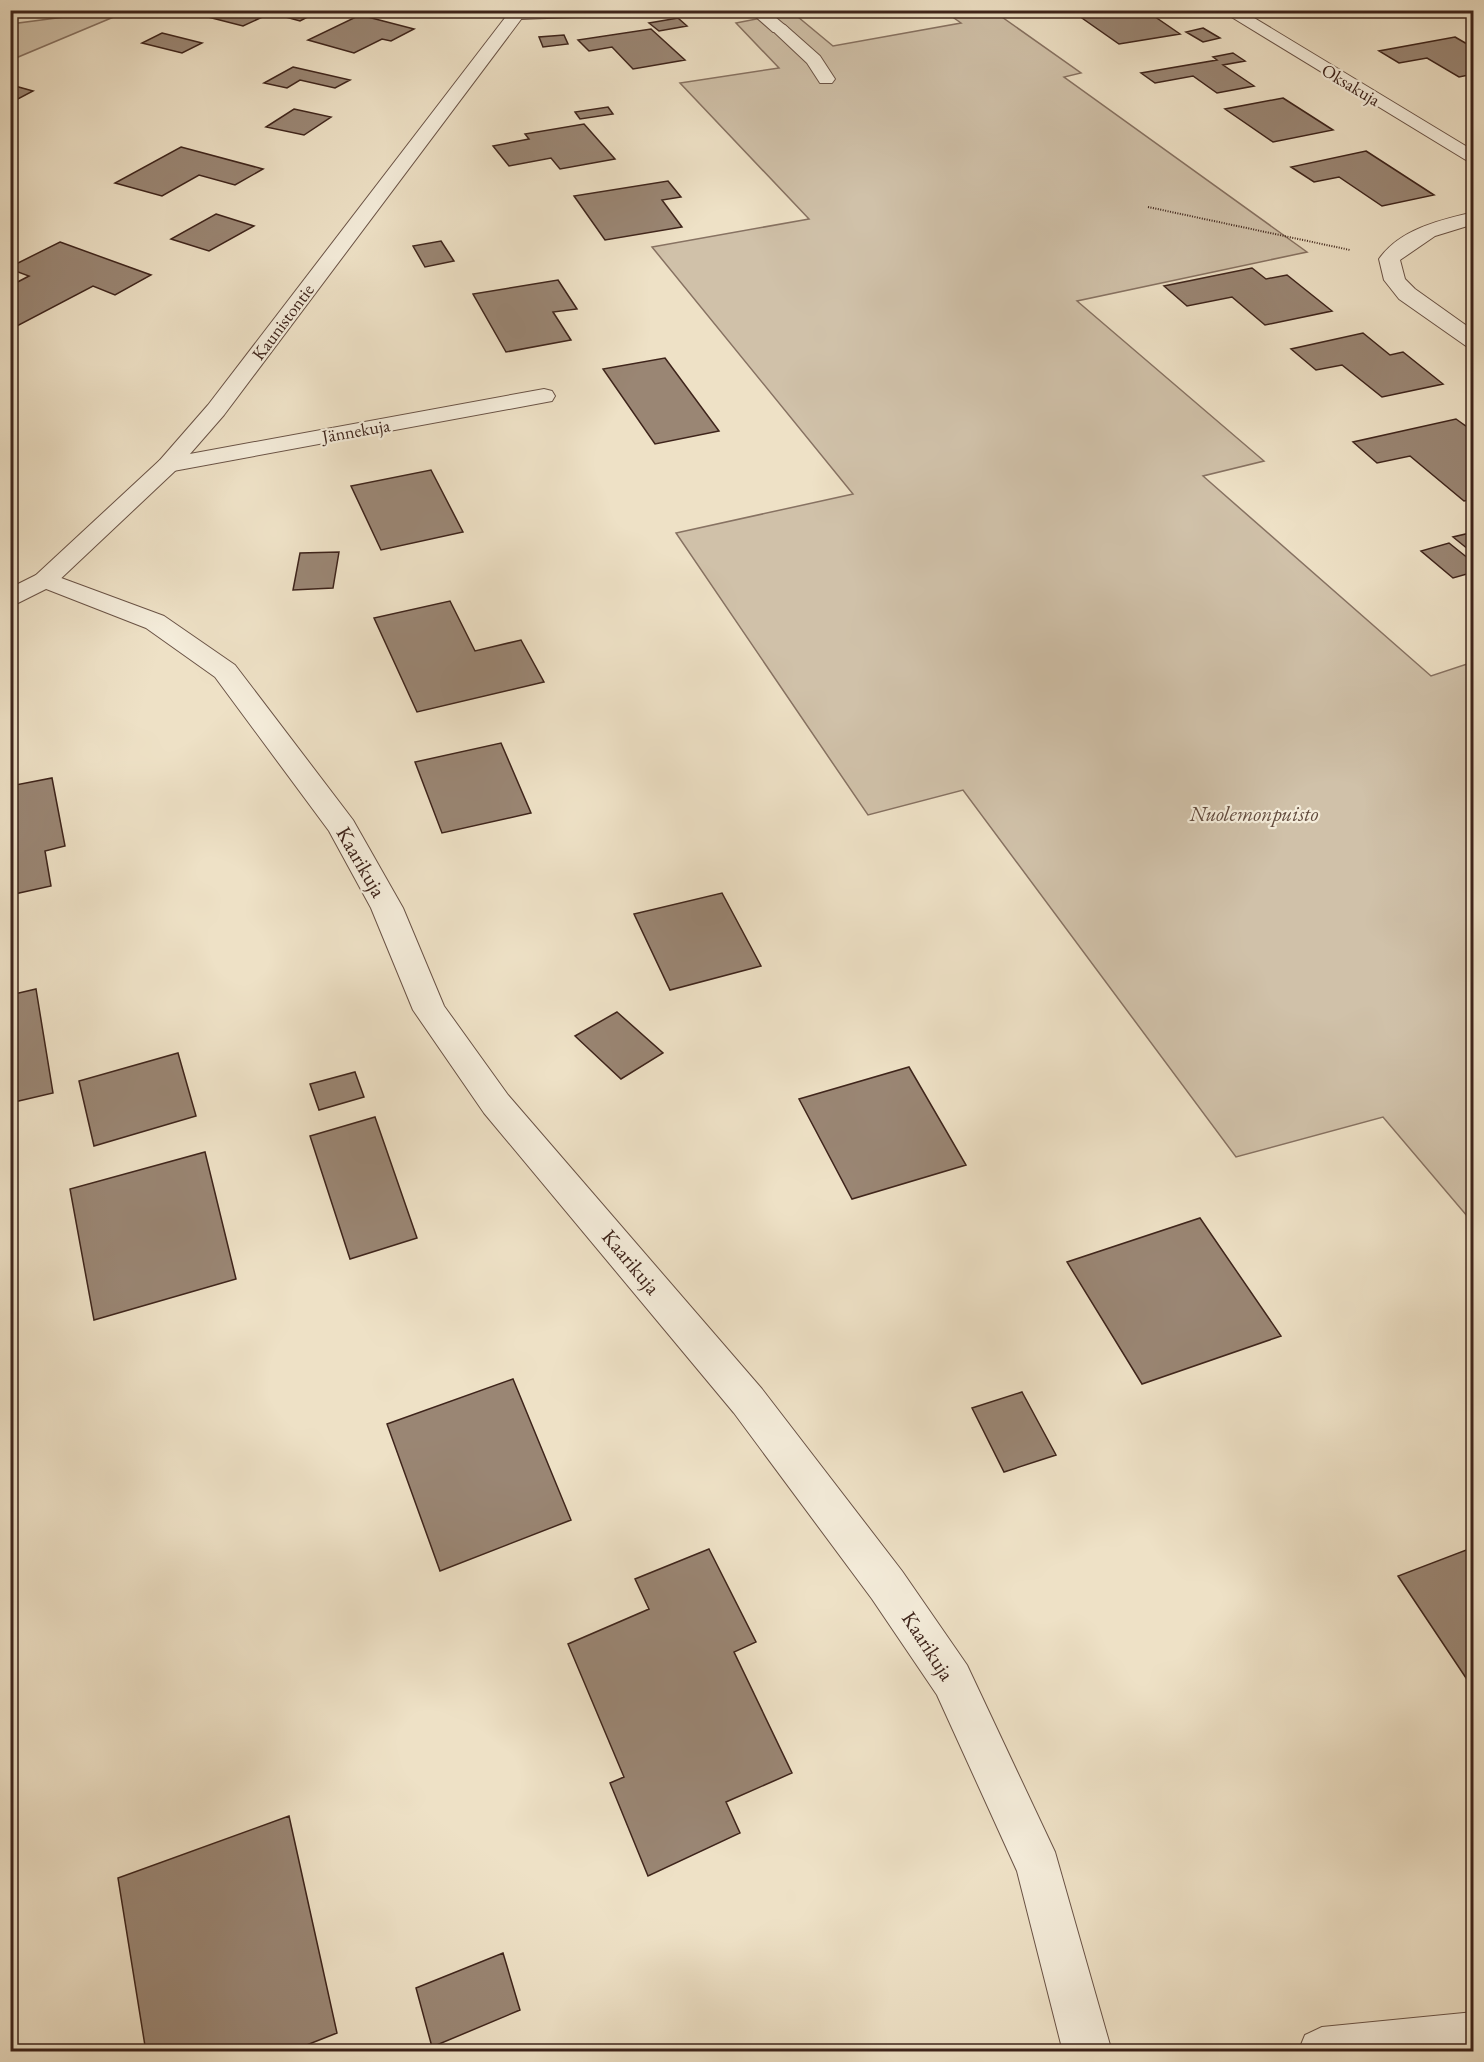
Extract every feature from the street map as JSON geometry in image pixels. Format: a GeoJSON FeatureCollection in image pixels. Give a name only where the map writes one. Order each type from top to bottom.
{"type":"FeatureCollection","features":[{"type":"Feature","properties":{"kind":"street"},"geometry":{"type":"LineString","coordinates":[[514,12],[634,10]]}},
{"type":"Feature","properties":{"kind":"street"},"geometry":{"type":"LineString","coordinates":[[756,10],[779,28]]}},
{"type":"Feature","properties":{"kind":"street","name":"Oksakuja"},"geometry":{"type":"LineString","coordinates":[[1228,10],[1473,159]]}},
{"type":"Feature","properties":{"kind":"street","name":"Kaunistontie"},"geometry":{"type":"LineString","coordinates":[[10,599],[45,580],[168,465],[216,410],[514,12]]}},
{"type":"Feature","properties":{"kind":"street"},"geometry":{"type":"LineString","coordinates":[[1473,218],[1434,227],[1406,242],[1389,259],[1395,280],[1407,294],[1473,341]]}},
{"type":"Feature","properties":{"kind":"street","name":"Jännekuja"},"geometry":{"type":"LineString","coordinates":[[168,465],[544,396]]}},
{"type":"Feature","properties":{"kind":"street","name":"Kaarikuja"},"geometry":{"type":"LineString","coordinates":[[45,580],[155,622],[225,671],[342,826],[387,908],[429,1010],[496,1104],[748,1401],[887,1585],[952,1680],[1040,1869],[1088,2052]]}},
{"type":"Feature","properties":{"kind":"street"},"geometry":{"type":"LineString","coordinates":[[1322,2052],[1473,2036]]}},
{"type":"Feature","properties":{"kind":"lane"},"geometry":{"type":"LineString","coordinates":[[779,28],[814,60],[826,79]]}},
{"type":"Feature","properties":{"kind":"path"},"geometry":{"type":"LineString","coordinates":[[1148,207],[1389,259]]}},
{"type":"Feature","properties":{"kind":"green space","name":"Nuolemonpuisto"},"geometry":{"type":"Polygon","coordinates":[[[992,10],[1081,73],[1064,77],[1307,252],[1077,301],[1264,461],[1203,476],[1431,676],[1473,662],[1473,1223],[1383,1117],[1236,1157],[963,790],[868,815],[676,533],[853,494],[652,247],[809,219],[680,83],[779,68],[736,23],[792,12],[833,46],[961,23],[944,11],[992,10]]]}},
{"type":"Feature","properties":{"kind":"green space"},"geometry":{"type":"Polygon","coordinates":[[[110,11],[128,11],[11,60],[11,24],[110,11]]]}},
{"type":"Feature","properties":{"kind":"building"},"geometry":{"type":"Polygon","coordinates":[[[12,10],[59,10],[15,17],[12,10]]]}},
{"type":"Feature","properties":{"kind":"building"},"geometry":{"type":"Polygon","coordinates":[[[222,10],[321,10],[300,21],[271,13],[243,26],[208,17],[222,10]]]}},
{"type":"Feature","properties":{"kind":"building"},"geometry":{"type":"Polygon","coordinates":[[[1113,10],[1145,10],[1180,34],[1119,44],[1079,16],[1113,10]]]}},
{"type":"Feature","properties":{"kind":"building"},"geometry":{"type":"Polygon","coordinates":[[[1343,10],[1390,10],[1354,17],[1343,10]]]}},
{"type":"Feature","properties":{"kind":"building"},"geometry":{"type":"Polygon","coordinates":[[[360,15],[414,29],[391,41],[382,39],[354,53],[308,40],[360,15]]]}},
{"type":"Feature","properties":{"kind":"building"},"geometry":{"type":"Polygon","coordinates":[[[678,18],[687,26],[659,31],[649,23],[678,18]]]}},
{"type":"Feature","properties":{"kind":"building"},"geometry":{"type":"Polygon","coordinates":[[[1203,28],[1220,38],[1203,42],[1186,32],[1203,28]]]}},
{"type":"Feature","properties":{"kind":"building"},"geometry":{"type":"Polygon","coordinates":[[[651,29],[685,60],[633,69],[612,47],[589,51],[578,40],[651,29]]]}},
{"type":"Feature","properties":{"kind":"building"},"geometry":{"type":"Polygon","coordinates":[[[162,33],[202,43],[182,53],[142,43],[162,33]]]}},
{"type":"Feature","properties":{"kind":"building"},"geometry":{"type":"Polygon","coordinates":[[[564,35],[568,44],[543,47],[539,37],[564,35]]]}},
{"type":"Feature","properties":{"kind":"building"},"geometry":{"type":"Polygon","coordinates":[[[1455,37],[1474,48],[1474,74],[1459,77],[1427,58],[1399,63],[1379,51],[1455,37]]]}},
{"type":"Feature","properties":{"kind":"building"},"geometry":{"type":"Polygon","coordinates":[[[1233,53],[1245,61],[1223,65],[1254,86],[1217,93],[1193,76],[1155,83],[1141,73],[1217,60],[1213,57],[1233,53]]]}},
{"type":"Feature","properties":{"kind":"building"},"geometry":{"type":"Polygon","coordinates":[[[293,67],[350,80],[335,88],[300,80],[287,88],[264,83],[293,67]]]}},
{"type":"Feature","properties":{"kind":"building"},"geometry":{"type":"Polygon","coordinates":[[[15,86],[33,91],[16,100],[10,98],[10,88],[15,86]]]}},
{"type":"Feature","properties":{"kind":"building"},"geometry":{"type":"Polygon","coordinates":[[[1283,98],[1333,130],[1273,142],[1225,109],[1283,98]]]}},
{"type":"Feature","properties":{"kind":"building"},"geometry":{"type":"Polygon","coordinates":[[[608,107],[613,114],[580,119],[575,112],[608,107]]]}},
{"type":"Feature","properties":{"kind":"building"},"geometry":{"type":"Polygon","coordinates":[[[294,109],[331,117],[304,135],[266,127],[294,109]]]}},
{"type":"Feature","properties":{"kind":"building"},"geometry":{"type":"Polygon","coordinates":[[[584,124],[615,159],[560,169],[551,158],[509,166],[493,146],[529,139],[525,134],[584,124]]]}},
{"type":"Feature","properties":{"kind":"building"},"geometry":{"type":"Polygon","coordinates":[[[181,147],[263,169],[235,185],[199,175],[162,196],[115,183],[181,147]]]}},
{"type":"Feature","properties":{"kind":"building"},"geometry":{"type":"Polygon","coordinates":[[[1366,151],[1434,195],[1382,206],[1339,177],[1314,182],[1291,167],[1366,151]]]}},
{"type":"Feature","properties":{"kind":"building"},"geometry":{"type":"Polygon","coordinates":[[[668,181],[681,197],[662,200],[682,227],[605,240],[574,196],[668,181]]]}},
{"type":"Feature","properties":{"kind":"building"},"geometry":{"type":"Polygon","coordinates":[[[216,214],[254,226],[209,251],[171,239],[216,214]]]}},
{"type":"Feature","properties":{"kind":"building"},"geometry":{"type":"Polygon","coordinates":[[[441,241],[454,261],[425,267],[413,246],[441,241]]]}},
{"type":"Feature","properties":{"kind":"building"},"geometry":{"type":"Polygon","coordinates":[[[60,242],[151,275],[115,295],[93,286],[17,326],[10,324],[10,286],[29,276],[10,269],[10,267],[60,242]]]}},
{"type":"Feature","properties":{"kind":"building"},"geometry":{"type":"Polygon","coordinates":[[[1252,268],[1266,279],[1287,275],[1332,311],[1265,325],[1232,297],[1187,306],[1164,286],[1252,268]]]}},
{"type":"Feature","properties":{"kind":"building"},"geometry":{"type":"Polygon","coordinates":[[[558,280],[577,309],[553,312],[571,340],[506,352],[473,294],[558,280]]]}},
{"type":"Feature","properties":{"kind":"building"},"geometry":{"type":"Polygon","coordinates":[[[1363,333],[1390,355],[1403,352],[1443,384],[1382,397],[1342,365],[1316,370],[1291,349],[1363,333]]]}},
{"type":"Feature","properties":{"kind":"building"},"geometry":{"type":"Polygon","coordinates":[[[665,358],[719,431],[655,444],[603,369],[665,358]]]}},
{"type":"Feature","properties":{"kind":"building"},"geometry":{"type":"Polygon","coordinates":[[[1456,419],[1474,432],[1474,499],[1464,501],[1410,456],[1377,463],[1353,442],[1456,419]]]}},
{"type":"Feature","properties":{"kind":"building"},"geometry":{"type":"Polygon","coordinates":[[[431,470],[463,532],[381,550],[351,486],[431,470]]]}},
{"type":"Feature","properties":{"kind":"building"},"geometry":{"type":"Polygon","coordinates":[[[1474,532],[1474,554],[1453,537],[1474,532]]]}},
{"type":"Feature","properties":{"kind":"building"},"geometry":{"type":"Polygon","coordinates":[[[1449,543],[1474,563],[1474,572],[1453,578],[1421,551],[1449,543]]]}},
{"type":"Feature","properties":{"kind":"building"},"geometry":{"type":"Polygon","coordinates":[[[339,552],[333,588],[293,590],[300,553],[339,552]]]}},
{"type":"Feature","properties":{"kind":"building"},"geometry":{"type":"Polygon","coordinates":[[[450,601],[475,651],[521,640],[544,682],[417,712],[374,618],[450,601]]]}},
{"type":"Feature","properties":{"kind":"building"},"geometry":{"type":"Polygon","coordinates":[[[501,743],[531,813],[442,833],[415,762],[501,743]]]}},
{"type":"Feature","properties":{"kind":"building"},"geometry":{"type":"Polygon","coordinates":[[[52,778],[65,846],[45,851],[51,886],[10,895],[10,786],[52,778]]]}},
{"type":"Feature","properties":{"kind":"building"},"geometry":{"type":"Polygon","coordinates":[[[722,893],[761,966],[670,990],[634,914],[722,893]]]}},
{"type":"Feature","properties":{"kind":"building"},"geometry":{"type":"Polygon","coordinates":[[[36,989],[53,1093],[10,1103],[10,995],[36,989]]]}},
{"type":"Feature","properties":{"kind":"building"},"geometry":{"type":"Polygon","coordinates":[[[617,1012],[663,1053],[621,1079],[575,1036],[617,1012]]]}},
{"type":"Feature","properties":{"kind":"building"},"geometry":{"type":"Polygon","coordinates":[[[178,1053],[196,1116],[94,1146],[79,1081],[178,1053]]]}},
{"type":"Feature","properties":{"kind":"building"},"geometry":{"type":"Polygon","coordinates":[[[909,1067],[966,1165],[852,1199],[799,1099],[909,1067]]]}},
{"type":"Feature","properties":{"kind":"building"},"geometry":{"type":"Polygon","coordinates":[[[355,1072],[364,1097],[319,1110],[310,1084],[355,1072]]]}},
{"type":"Feature","properties":{"kind":"building"},"geometry":{"type":"Polygon","coordinates":[[[375,1117],[417,1238],[350,1259],[310,1136],[375,1117]]]}},
{"type":"Feature","properties":{"kind":"building"},"geometry":{"type":"Polygon","coordinates":[[[205,1152],[236,1279],[94,1320],[70,1189],[205,1152]]]}},
{"type":"Feature","properties":{"kind":"building"},"geometry":{"type":"Polygon","coordinates":[[[1200,1218],[1281,1336],[1142,1384],[1067,1262],[1200,1218]]]}},
{"type":"Feature","properties":{"kind":"building"},"geometry":{"type":"Polygon","coordinates":[[[513,1379],[571,1520],[440,1571],[387,1424],[513,1379]]]}},
{"type":"Feature","properties":{"kind":"building"},"geometry":{"type":"Polygon","coordinates":[[[1022,1392],[1056,1455],[1004,1472],[972,1408],[1022,1392]]]}},
{"type":"Feature","properties":{"kind":"building"},"geometry":{"type":"Polygon","coordinates":[[[1474,1547],[1474,1690],[1398,1576],[1474,1547]]]}},
{"type":"Feature","properties":{"kind":"building"},"geometry":{"type":"Polygon","coordinates":[[[709,1549],[756,1642],[734,1652],[792,1773],[726,1802],[740,1833],[648,1876],[610,1783],[624,1777],[568,1644],[649,1609],[635,1579],[709,1549]]]}},
{"type":"Feature","properties":{"kind":"building"},"geometry":{"type":"Polygon","coordinates":[[[289,1816],[337,2033],[289,2052],[146,2052],[118,1878],[289,1816]]]}},
{"type":"Feature","properties":{"kind":"building"},"geometry":{"type":"Polygon","coordinates":[[[503,1953],[520,2010],[432,2047],[416,1988],[503,1953]]]}}]}
